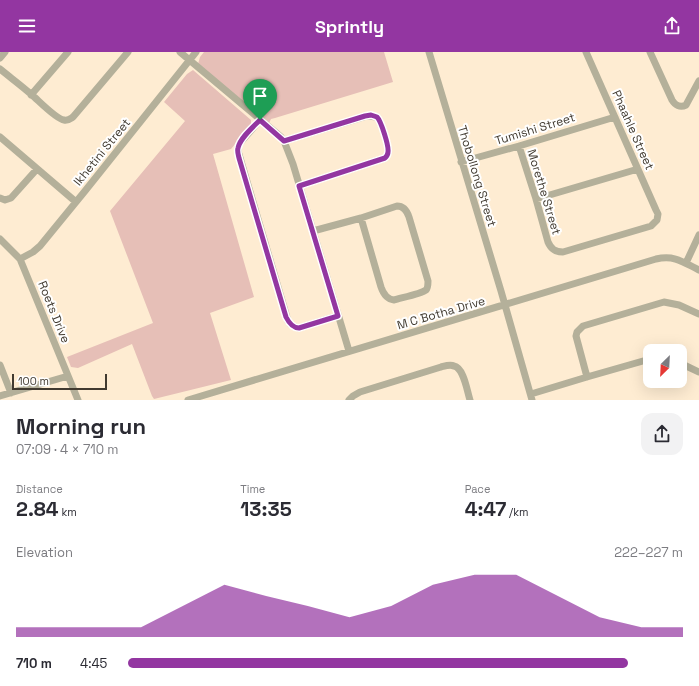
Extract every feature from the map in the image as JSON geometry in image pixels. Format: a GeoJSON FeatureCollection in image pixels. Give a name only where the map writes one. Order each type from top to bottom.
{"type":"FeatureCollection","features":[{"type":"Feature","properties":{"kind":"street"},"geometry":{"type":"LineString","coordinates":[[0,58],[5,52]]}},
{"type":"Feature","properties":{"kind":"street"},"geometry":{"type":"LineString","coordinates":[[31,95],[68,52]]}},
{"type":"Feature","properties":{"kind":"street"},"geometry":{"type":"LineString","coordinates":[[0,69],[63,120],[72,117],[128,52]]}},
{"type":"Feature","properties":{"kind":"street"},"geometry":{"type":"LineString","coordinates":[[180,52],[284,141],[293,164],[349,351]]}},
{"type":"Feature","properties":{"kind":"street","name":"Ikhetini Street"},"geometry":{"type":"LineString","coordinates":[[20,259],[33,252],[40,246],[196,52]]}},
{"type":"Feature","properties":{"kind":"street","name":"Thobollong Street"},"geometry":{"type":"LineString","coordinates":[[429,52],[531,397]]}},
{"type":"Feature","properties":{"kind":"street","name":"Phaahle Street"},"geometry":{"type":"LineString","coordinates":[[586,52],[656,210],[658,218]]}},
{"type":"Feature","properties":{"kind":"street"},"geometry":{"type":"LineString","coordinates":[[650,52],[672,100],[676,105],[686,105],[699,81]]}},
{"type":"Feature","properties":{"kind":"street"},"geometry":{"type":"LineString","coordinates":[[284,141],[367,116],[377,117],[380,122],[388,148],[388,154],[385,158],[299,186]]}},
{"type":"Feature","properties":{"kind":"street","name":"Tumishi Street"},"geometry":{"type":"LineString","coordinates":[[461,162],[615,117]]}},
{"type":"Feature","properties":{"kind":"street"},"geometry":{"type":"LineString","coordinates":[[260,120],[245,136],[238,147],[238,151],[289,324],[299,328],[338,316]]}},
{"type":"Feature","properties":{"kind":"street"},"geometry":{"type":"LineString","coordinates":[[0,137],[76,202]]}},
{"type":"Feature","properties":{"kind":"street","name":"Morethe Street"},"geometry":{"type":"LineString","coordinates":[[519,146],[548,242],[552,249],[558,252],[563,252],[651,226],[658,218]]}},
{"type":"Feature","properties":{"kind":"street"},"geometry":{"type":"LineString","coordinates":[[0,198],[5,200],[11,198],[37,169]]}},
{"type":"Feature","properties":{"kind":"street"},"geometry":{"type":"LineString","coordinates":[[536,199],[638,169]]}},
{"type":"Feature","properties":{"kind":"street"},"geometry":{"type":"LineString","coordinates":[[313,231],[361,218],[397,206],[402,207],[406,210],[409,217],[428,281],[426,290],[394,300],[390,300],[385,295],[381,287],[361,218]]}},
{"type":"Feature","properties":{"kind":"street"},"geometry":{"type":"LineString","coordinates":[[686,263],[699,235]]}},
{"type":"Feature","properties":{"kind":"street","name":"Roets Drive"},"geometry":{"type":"LineString","coordinates":[[0,239],[20,259],[78,400]]}},
{"type":"Feature","properties":{"kind":"street","name":"M C Botha Drive"},"geometry":{"type":"LineString","coordinates":[[188,400],[656,259],[670,258],[686,263],[699,270]]}},
{"type":"Feature","properties":{"kind":"street"},"geometry":{"type":"LineString","coordinates":[[587,377],[576,336],[577,332],[583,326],[664,302],[679,305],[699,314]]}},
{"type":"Feature","properties":{"kind":"street"},"geometry":{"type":"LineString","coordinates":[[531,397],[587,377],[643,361]]}},
{"type":"Feature","properties":{"kind":"street"},"geometry":{"type":"LineString","coordinates":[[0,365],[11,393]]}},
{"type":"Feature","properties":{"kind":"street"},"geometry":{"type":"LineString","coordinates":[[349,400],[360,392],[452,365],[458,368],[462,373],[470,400]]}},
{"type":"Feature","properties":{"kind":"street"},"geometry":{"type":"LineString","coordinates":[[687,366],[699,372]]}},
{"type":"Feature","properties":{"kind":"street"},"geometry":{"type":"LineString","coordinates":[[0,396],[68,376]]}},
{"type":"Feature","properties":{"kind":"shaded area"},"geometry":{"type":"Polygon","coordinates":[[[204,52],[384,52],[393,82],[271,119],[268,125],[198,64],[200,57],[204,52]]]}},
{"type":"Feature","properties":{"kind":"shaded area"},"geometry":{"type":"Polygon","coordinates":[[[193,70],[251,120],[251,125],[231,149],[213,154],[254,297],[210,313],[231,380],[154,399],[132,344],[78,368],[71,367],[67,357],[153,323],[110,211],[185,121],[164,102],[187,74],[193,70]]]}},
{"type":"Feature","properties":{"kind":"route"},"geometry":{"type":"LineString","coordinates":[[371,115],[379,118],[388,148],[387,157],[384,159],[299,186],[338,316],[299,328],[289,324],[286,317],[239,158],[238,147],[240,143],[260,120],[284,141],[371,115]]}}]}
